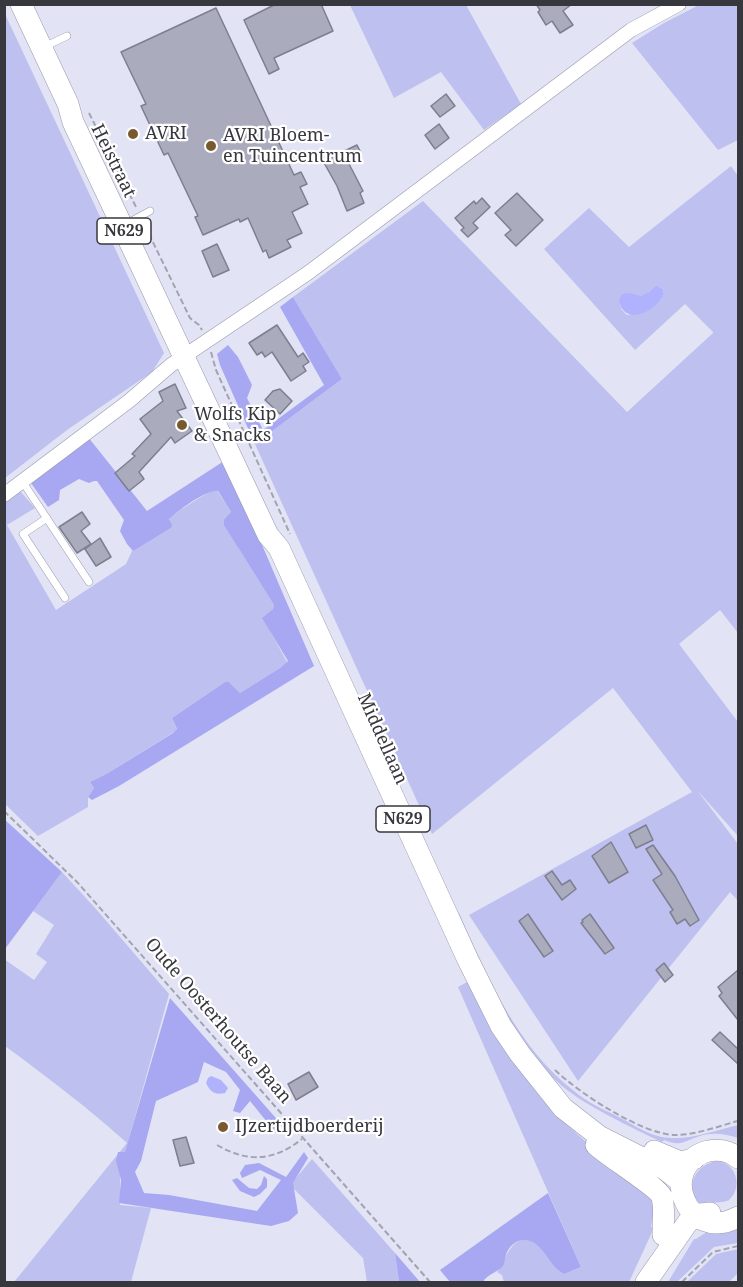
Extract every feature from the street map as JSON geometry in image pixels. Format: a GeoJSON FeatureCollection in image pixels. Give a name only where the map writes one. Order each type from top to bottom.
{"type":"FeatureCollection","features":[{"type":"Feature","properties":{"kind":"main road","name":"Heistraat"},"geometry":{"type":"LineString","coordinates":[[21,4],[68,104],[73,122],[136,218],[195,349]]}},
{"type":"Feature","properties":{"kind":"main road","name":"Middellaan"},"geometry":{"type":"LineString","coordinates":[[195,349],[277,530],[287,546],[484,992],[511,1041],[613,1130],[680,1162],[691,1154]]}},
{"type":"Feature","properties":{"kind":"main road","name":"Middellaan"},"geometry":{"type":"LineString","coordinates":[[549,1075],[563,1108],[622,1149],[666,1170],[692,1205]]}},
{"type":"Feature","properties":{"kind":"main road"},"geometry":{"type":"LineString","coordinates":[[580,1122],[600,1148],[658,1191],[663,1204],[663,1235]]}},
{"type":"Feature","properties":{"kind":"main road"},"geometry":{"type":"LineString","coordinates":[[649,1277],[680,1250],[693,1232],[687,1167],[691,1154],[722,1150],[736,1152]]}},
{"type":"Feature","properties":{"kind":"main road"},"geometry":{"type":"LineString","coordinates":[[692,1205],[705,1213],[727,1212],[738,1205]]}},
{"type":"Feature","properties":{"kind":"main road"},"geometry":{"type":"LineString","coordinates":[[692,1205],[723,1223],[738,1217]]}},
{"type":"Feature","properties":{"kind":"main road"},"geometry":{"type":"LineString","coordinates":[[649,1277],[663,1235],[680,1210],[692,1205]]}},
{"type":"Feature","properties":{"kind":"street"},"geometry":{"type":"LineString","coordinates":[[4,495],[129,401],[171,365],[308,273],[632,30],[679,4]]}},
{"type":"Feature","properties":{"kind":"lane"},"geometry":{"type":"LineString","coordinates":[[42,48],[67,36]]}},
{"type":"Feature","properties":{"kind":"lane"},"geometry":{"type":"LineString","coordinates":[[22,481],[89,582]]}},
{"type":"Feature","properties":{"kind":"lane"},"geometry":{"type":"LineString","coordinates":[[47,518],[22,534],[65,598]]}},
{"type":"Feature","properties":{"kind":"path","name":"Heistraat"},"geometry":{"type":"LineString","coordinates":[[89,114],[136,218],[190,318]]}},
{"type":"Feature","properties":{"kind":"path"},"geometry":{"type":"LineString","coordinates":[[195,349],[216,370],[287,546]]}},
{"type":"Feature","properties":{"kind":"path","name":"Oude Oosterhoutse Baan"},"geometry":{"type":"LineString","coordinates":[[4,811],[78,883],[430,1282]]}},
{"type":"Feature","properties":{"kind":"path"},"geometry":{"type":"LineString","coordinates":[[549,1075],[657,1133],[685,1134],[738,1121]]}},
{"type":"Feature","properties":{"kind":"path"},"geometry":{"type":"LineString","coordinates":[[217,1145],[247,1158],[266,1157],[293,1146],[303,1138]]}},
{"type":"Feature","properties":{"kind":"path"},"geometry":{"type":"LineString","coordinates":[[682,1282],[713,1252],[738,1246]]}},
{"type":"Feature","properties":{"kind":"shaded area"},"geometry":{"type":"Polygon","coordinates":[[[350,5],[466,5],[521,104],[484,130],[441,72],[394,98],[350,5]]]}},
{"type":"Feature","properties":{"kind":"shaded area"},"geometry":{"type":"Polygon","coordinates":[[[699,5],[738,5],[738,140],[718,150],[632,43],[699,5]]]}},
{"type":"Feature","properties":{"kind":"shaded area"},"geometry":{"type":"Polygon","coordinates":[[[5,14],[164,353],[152,372],[67,430],[5,478],[5,14]]]}},
{"type":"Feature","properties":{"kind":"shaded area"},"geometry":{"type":"Polygon","coordinates":[[[731,166],[738,176],[738,633],[720,610],[679,644],[738,722],[738,836],[697,790],[738,844],[738,901],[730,892],[578,1081],[469,915],[692,792],[613,688],[432,834],[255,444],[342,379],[293,297],[423,201],[627,412],[713,333],[685,304],[635,350],[544,249],[589,208],[629,247],[731,166]],[[656,285],[647,294],[636,296],[620,304],[622,310],[627,315],[649,309],[661,299],[664,294],[663,289],[656,285]]]}},
{"type":"Feature","properties":{"kind":"shaded area"},"geometry":{"type":"Polygon","coordinates":[[[656,285],[663,289],[664,294],[648,311],[634,315],[622,308],[619,300],[622,294],[641,296],[656,285]]]}},
{"type":"Feature","properties":{"kind":"shaded area"},"geometry":{"type":"Polygon","coordinates":[[[293,297],[342,379],[255,444],[217,354],[228,345],[238,357],[252,385],[247,398],[263,430],[324,385],[280,307],[293,297]]]}},
{"type":"Feature","properties":{"kind":"shaded area"},"geometry":{"type":"Polygon","coordinates":[[[88,437],[147,511],[224,461],[314,666],[119,786],[92,800],[88,797],[94,788],[90,782],[173,733],[177,729],[172,718],[225,682],[229,682],[240,693],[288,661],[262,618],[273,609],[274,605],[224,525],[224,520],[231,512],[218,491],[201,496],[186,506],[169,519],[171,528],[133,551],[120,531],[124,520],[97,481],[89,483],[79,479],[60,490],[59,500],[48,507],[31,483],[88,437]]]}},
{"type":"Feature","properties":{"kind":"shaded area"},"geometry":{"type":"Polygon","coordinates":[[[216,489],[231,512],[239,549],[274,605],[273,609],[263,618],[287,662],[240,693],[229,682],[225,682],[172,718],[177,730],[90,782],[94,788],[88,797],[88,807],[38,836],[5,804],[4,503],[20,491],[35,508],[7,525],[56,610],[126,564],[132,551],[171,528],[169,517],[216,489]]]}},
{"type":"Feature","properties":{"kind":"shaded area"},"geometry":{"type":"Polygon","coordinates":[[[4,819],[62,872],[5,949],[4,949],[4,819]]]}},
{"type":"Feature","properties":{"kind":"shaded area"},"geometry":{"type":"Polygon","coordinates":[[[62,872],[169,994],[120,1171],[120,1205],[151,1208],[131,1282],[14,1282],[127,1143],[5,1046],[4,959],[34,980],[47,962],[36,954],[54,925],[33,911],[62,872]]]}},
{"type":"Feature","properties":{"kind":"shaded area"},"geometry":{"type":"Polygon","coordinates":[[[459,913],[493,986],[520,1032],[554,1073],[574,1091],[595,1105],[657,1136],[688,1137],[738,1125],[738,1138],[710,1134],[679,1143],[664,1140],[662,1142],[596,1109],[562,1086],[528,1049],[514,1028],[489,983],[456,914],[459,913]]]}},
{"type":"Feature","properties":{"kind":"shaded area"},"geometry":{"type":"Polygon","coordinates":[[[469,981],[557,1116],[655,1203],[651,1227],[654,1228],[629,1282],[504,1282],[502,1275],[497,1272],[511,1248],[525,1240],[540,1247],[564,1274],[581,1267],[458,987],[469,981]]]}},
{"type":"Feature","properties":{"kind":"shaded area"},"geometry":{"type":"Polygon","coordinates":[[[170,998],[282,1125],[276,1133],[250,1101],[240,1113],[233,1111],[240,1090],[226,1072],[204,1062],[198,1082],[156,1101],[141,1161],[135,1172],[144,1193],[169,1195],[257,1211],[281,1180],[260,1170],[242,1178],[240,1173],[245,1165],[259,1163],[286,1177],[304,1152],[308,1158],[293,1183],[298,1213],[289,1221],[271,1226],[119,1203],[121,1180],[116,1161],[118,1152],[125,1152],[170,998]]]}},
{"type":"Feature","properties":{"kind":"shaded area"},"geometry":{"type":"Polygon","coordinates":[[[211,1076],[221,1080],[228,1088],[225,1093],[216,1093],[210,1089],[206,1083],[211,1076]]]}},
{"type":"Feature","properties":{"kind":"shaded area"},"geometry":{"type":"Polygon","coordinates":[[[312,1159],[395,1253],[399,1282],[367,1282],[363,1258],[290,1185],[312,1159]]]}},
{"type":"Feature","properties":{"kind":"shaded area"},"geometry":{"type":"Polygon","coordinates":[[[717,1161],[729,1166],[733,1171],[737,1183],[736,1189],[729,1200],[699,1203],[693,1190],[694,1177],[703,1166],[717,1161]]]}},
{"type":"Feature","properties":{"kind":"shaded area"},"geometry":{"type":"Polygon","coordinates":[[[264,1176],[267,1179],[267,1187],[254,1197],[240,1191],[232,1180],[237,1178],[249,1188],[257,1189],[264,1176]]]}},
{"type":"Feature","properties":{"kind":"shaded area"},"geometry":{"type":"Polygon","coordinates":[[[548,1193],[581,1267],[564,1274],[554,1266],[538,1246],[524,1240],[511,1247],[506,1254],[503,1266],[484,1282],[450,1282],[440,1270],[548,1193]]]}},
{"type":"Feature","properties":{"kind":"shaded area"},"geometry":{"type":"Polygon","coordinates":[[[738,1226],[738,1243],[714,1247],[677,1282],[668,1282],[694,1239],[708,1231],[738,1226]]]}},
{"type":"Feature","properties":{"kind":"shaded area"},"geometry":{"type":"Polygon","coordinates":[[[738,1249],[738,1273],[729,1282],[687,1282],[716,1254],[738,1249]]]}},
{"type":"Feature","properties":{"kind":"shaded area"},"geometry":{"type":"Polygon","coordinates":[[[395,1253],[420,1282],[399,1282],[395,1253]]]}},
{"type":"Feature","properties":{"kind":"building"},"geometry":{"type":"Polygon","coordinates":[[[276,4],[321,4],[333,31],[274,58],[279,69],[269,74],[244,20],[276,4]]]}},
{"type":"Feature","properties":{"kind":"building"},"geometry":{"type":"Polygon","coordinates":[[[536,4],[572,4],[563,11],[573,25],[560,33],[552,21],[546,25],[536,4]]]}},
{"type":"Feature","properties":{"kind":"building"},"geometry":{"type":"Polygon","coordinates":[[[216,8],[294,175],[301,172],[307,184],[300,187],[308,204],[292,212],[302,233],[287,240],[291,247],[269,258],[266,250],[263,252],[248,218],[240,222],[239,219],[203,235],[195,217],[198,216],[168,153],[164,155],[141,106],[146,104],[121,52],[216,8]]]}},
{"type":"Feature","properties":{"kind":"building"},"geometry":{"type":"Polygon","coordinates":[[[446,94],[455,106],[440,117],[431,106],[446,94]]]}},
{"type":"Feature","properties":{"kind":"building"},"geometry":{"type":"Polygon","coordinates":[[[439,124],[449,138],[435,149],[425,135],[439,124]]]}},
{"type":"Feature","properties":{"kind":"building"},"geometry":{"type":"Polygon","coordinates":[[[357,145],[361,153],[347,160],[363,191],[360,193],[364,203],[347,211],[337,186],[323,161],[357,145]]]}},
{"type":"Feature","properties":{"kind":"building"},"geometry":{"type":"Polygon","coordinates":[[[517,193],[543,220],[516,246],[505,235],[511,230],[495,213],[517,193]]]}},
{"type":"Feature","properties":{"kind":"building"},"geometry":{"type":"Polygon","coordinates":[[[482,198],[490,207],[473,223],[478,228],[468,237],[461,230],[464,228],[455,218],[474,201],[476,204],[482,198]]]}},
{"type":"Feature","properties":{"kind":"building"},"geometry":{"type":"Polygon","coordinates":[[[217,244],[229,270],[213,277],[202,251],[217,244]]]}},
{"type":"Feature","properties":{"kind":"building"},"geometry":{"type":"Polygon","coordinates":[[[277,325],[298,357],[303,353],[309,362],[303,366],[306,371],[291,381],[272,352],[265,357],[262,352],[257,355],[249,343],[277,325]]]}},
{"type":"Feature","properties":{"kind":"building"},"geometry":{"type":"Polygon","coordinates":[[[175,384],[186,408],[177,411],[192,431],[175,443],[171,437],[139,472],[144,479],[129,491],[115,473],[135,456],[132,454],[151,434],[140,419],[163,401],[159,392],[175,384]]]}},
{"type":"Feature","properties":{"kind":"building"},"geometry":{"type":"Polygon","coordinates":[[[280,389],[292,401],[280,414],[265,400],[273,391],[280,389]]]}},
{"type":"Feature","properties":{"kind":"building"},"geometry":{"type":"Polygon","coordinates":[[[82,512],[90,524],[81,531],[91,544],[77,553],[59,527],[82,512]]]}},
{"type":"Feature","properties":{"kind":"building"},"geometry":{"type":"Polygon","coordinates":[[[100,538],[111,557],[96,566],[85,549],[100,538]]]}},
{"type":"Feature","properties":{"kind":"building"},"geometry":{"type":"Polygon","coordinates":[[[646,825],[653,840],[636,848],[629,834],[646,825]]]}},
{"type":"Feature","properties":{"kind":"building"},"geometry":{"type":"Polygon","coordinates":[[[611,842],[628,872],[609,883],[592,856],[611,842]]]}},
{"type":"Feature","properties":{"kind":"building"},"geometry":{"type":"Polygon","coordinates":[[[653,845],[675,876],[699,920],[690,926],[685,919],[677,924],[670,912],[673,910],[653,880],[662,874],[646,849],[653,845]]]}},
{"type":"Feature","properties":{"kind":"building"},"geometry":{"type":"Polygon","coordinates":[[[552,871],[562,885],[570,880],[576,889],[562,900],[545,876],[552,871]]]}},
{"type":"Feature","properties":{"kind":"building"},"geometry":{"type":"Polygon","coordinates":[[[528,914],[553,951],[544,957],[519,921],[528,914]]]}},
{"type":"Feature","properties":{"kind":"building"},"geometry":{"type":"Polygon","coordinates":[[[590,914],[614,948],[605,954],[581,923],[590,914]]]}},
{"type":"Feature","properties":{"kind":"building"},"geometry":{"type":"Polygon","coordinates":[[[664,963],[673,975],[665,982],[656,970],[664,963]]]}},
{"type":"Feature","properties":{"kind":"building"},"geometry":{"type":"Polygon","coordinates":[[[738,970],[738,1020],[719,996],[722,993],[718,987],[738,970]]]}},
{"type":"Feature","properties":{"kind":"building"},"geometry":{"type":"Polygon","coordinates":[[[720,1032],[738,1049],[738,1064],[712,1040],[720,1032]]]}},
{"type":"Feature","properties":{"kind":"building"},"geometry":{"type":"Polygon","coordinates":[[[309,1072],[318,1087],[296,1100],[288,1084],[309,1072]]]}},
{"type":"Feature","properties":{"kind":"building"},"geometry":{"type":"Polygon","coordinates":[[[186,1137],[194,1163],[180,1166],[173,1140],[186,1137]]]}},
{"type":"Feature","properties":{"kind":"place","name":"AVRI"},"geometry":{"type":"Point","coordinates":[133,134]}},
{"type":"Feature","properties":{"kind":"place","name":"AVRI Bloem- en Tuincentrum"},"geometry":{"type":"Point","coordinates":[211,146]}},
{"type":"Feature","properties":{"kind":"place","name":"Wolfs Kip & Snacks"},"geometry":{"type":"Point","coordinates":[182,425]}},
{"type":"Feature","properties":{"kind":"place","name":"IJzertijdboerderij"},"geometry":{"type":"Point","coordinates":[223,1127]}}]}
